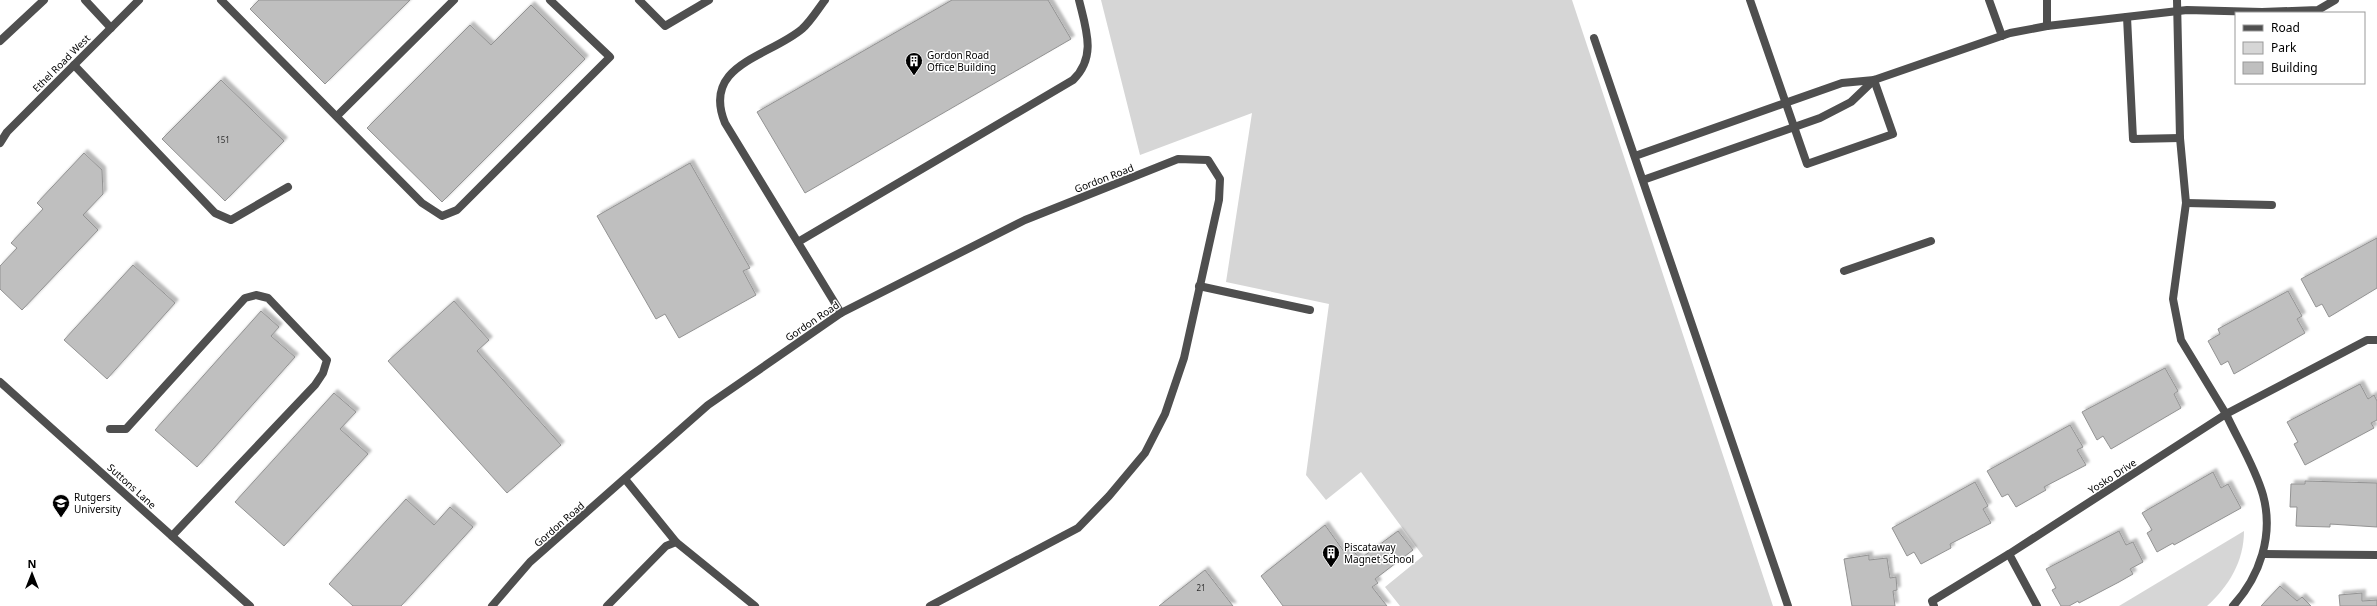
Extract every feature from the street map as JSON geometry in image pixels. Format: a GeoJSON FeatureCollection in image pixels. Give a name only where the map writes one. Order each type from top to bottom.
{"type":"FeatureCollection","features":[{"type":"Feature","properties":{"kind":"street"},"geometry":{"type":"LineString","coordinates":[[0,41],[44,0]]}},
{"type":"Feature","properties":{"kind":"street"},"geometry":{"type":"LineString","coordinates":[[85,0],[111,28]]}},
{"type":"Feature","properties":{"kind":"street","name":"Ethel Road West"},"geometry":{"type":"LineString","coordinates":[[0,143],[7,132],[139,0]]}},
{"type":"Feature","properties":{"kind":"street"},"geometry":{"type":"LineString","coordinates":[[221,0],[428,208],[442,216],[457,210],[610,57],[550,0]]}},
{"type":"Feature","properties":{"kind":"street"},"geometry":{"type":"LineString","coordinates":[[337,116],[454,0]]}},
{"type":"Feature","properties":{"kind":"street"},"geometry":{"type":"LineString","coordinates":[[639,0],[665,26],[709,0]]}},
{"type":"Feature","properties":{"kind":"street"},"geometry":{"type":"LineString","coordinates":[[825,0],[802,29],[751,59],[732,73],[722,85],[719,96],[720,111],[725,123],[841,313]]}},
{"type":"Feature","properties":{"kind":"street"},"geometry":{"type":"LineString","coordinates":[[798,242],[1073,80],[1084,66],[1089,51],[1079,0]]}},
{"type":"Feature","properties":{"kind":"street"},"geometry":{"type":"LineString","coordinates":[[1750,0],[1807,164],[1893,134],[1874,80]]}},
{"type":"Feature","properties":{"kind":"street"},"geometry":{"type":"LineString","coordinates":[[1990,0],[2002,36]]}},
{"type":"Feature","properties":{"kind":"street"},"geometry":{"type":"LineString","coordinates":[[2046,0],[2046,26]]}},
{"type":"Feature","properties":{"kind":"street"},"geometry":{"type":"LineString","coordinates":[[2177,0],[2180,138],[2186,203],[2172,299],[2181,340],[2226,414],[2263,496],[2266,520],[2264,554],[2251,583],[2233,606]]}},
{"type":"Feature","properties":{"kind":"street"},"geometry":{"type":"LineString","coordinates":[[1635,156],[1842,83],[1874,80],[2002,36],[2046,26],[2177,12],[2318,10],[2335,0]]}},
{"type":"Feature","properties":{"kind":"street"},"geometry":{"type":"LineString","coordinates":[[2127,17],[2133,139],[2180,138]]}},
{"type":"Feature","properties":{"kind":"street"},"geometry":{"type":"LineString","coordinates":[[1594,38],[1788,606]]}},
{"type":"Feature","properties":{"kind":"street"},"geometry":{"type":"LineString","coordinates":[[74,65],[215,213],[231,220],[288,187]]}},
{"type":"Feature","properties":{"kind":"street"},"geometry":{"type":"LineString","coordinates":[[1643,180],[1820,118],[1851,102],[1874,80]]}},
{"type":"Feature","properties":{"kind":"street","name":"Gordon Road"},"geometry":{"type":"LineString","coordinates":[[492,606],[530,562],[708,406],[841,313],[1025,220],[1178,160],[1208,160],[1220,180],[1219,200],[1199,286]]}},
{"type":"Feature","properties":{"kind":"street"},"geometry":{"type":"LineString","coordinates":[[2186,203],[2272,204]]}},
{"type":"Feature","properties":{"kind":"street"},"geometry":{"type":"LineString","coordinates":[[1844,272],[1931,241]]}},
{"type":"Feature","properties":{"kind":"street"},"geometry":{"type":"LineString","coordinates":[[930,606],[1078,528],[1109,496],[1145,453],[1166,414],[1184,358],[1199,286],[1310,310]]}},
{"type":"Feature","properties":{"kind":"street"},"geometry":{"type":"LineString","coordinates":[[110,429],[126,429],[245,298],[256,295],[268,298],[327,360],[323,373],[315,385],[172,536]]}},
{"type":"Feature","properties":{"kind":"street","name":"Yosko Drive"},"geometry":{"type":"LineString","coordinates":[[1934,606],[1932,601],[2009,554],[2226,414],[2367,340],[2377,340]]}},
{"type":"Feature","properties":{"kind":"street","name":"Suttons Lane"},"geometry":{"type":"LineString","coordinates":[[0,382],[250,606]]}},
{"type":"Feature","properties":{"kind":"street"},"geometry":{"type":"LineString","coordinates":[[625,479],[676,542],[755,606]]}},
{"type":"Feature","properties":{"kind":"street"},"geometry":{"type":"LineString","coordinates":[[609,605],[666,546],[676,542]]}},
{"type":"Feature","properties":{"kind":"street"},"geometry":{"type":"LineString","coordinates":[[2009,554],[2037,606]]}},
{"type":"Feature","properties":{"kind":"street"},"geometry":{"type":"LineString","coordinates":[[2264,554],[2377,555]]}},
{"type":"Feature","properties":{"kind":"green space"},"geometry":{"type":"Polygon","coordinates":[[[1101,0],[1572,0],[1773,606],[1400,606],[1385,587],[1423,556],[1361,472],[1326,500],[1306,475],[1329,304],[1226,282],[1252,113],[1140,155],[1101,0]]]}},
{"type":"Feature","properties":{"kind":"green space"},"geometry":{"type":"Polygon","coordinates":[[[2244,531],[2241,553],[2234,572],[2222,590],[2207,606],[2119,606],[2244,531]]]}},
{"type":"Feature","properties":{"kind":"building"},"geometry":{"type":"Polygon","coordinates":[[[259,0],[410,0],[325,84],[250,9],[259,0]]]}},
{"type":"Feature","properties":{"kind":"building","name":"Gordon Road Office Building"},"geometry":{"type":"Polygon","coordinates":[[[952,0],[1048,0],[1071,39],[805,193],[757,112],[952,0]]]}},
{"type":"Feature","properties":{"kind":"building"},"geometry":{"type":"Polygon","coordinates":[[[531,5],[585,59],[442,202],[367,128],[470,25],[491,45],[531,5]]]}},
{"type":"Feature","properties":{"kind":"building"},"geometry":{"type":"Polygon","coordinates":[[[221,80],[284,141],[225,201],[162,139],[221,80]]]}},
{"type":"Feature","properties":{"kind":"building"},"geometry":{"type":"Polygon","coordinates":[[[84,153],[102,170],[103,194],[83,215],[98,230],[22,310],[0,289],[0,266],[17,248],[11,243],[43,209],[37,203],[84,153]]]}},
{"type":"Feature","properties":{"kind":"building"},"geometry":{"type":"Polygon","coordinates":[[[690,163],[750,268],[743,271],[756,295],[679,338],[665,314],[656,319],[597,216],[690,163]]]}},
{"type":"Feature","properties":{"kind":"building"},"geometry":{"type":"Polygon","coordinates":[[[2377,238],[2377,288],[2329,317],[2322,304],[2316,307],[2301,279],[2377,238]]]}},
{"type":"Feature","properties":{"kind":"building"},"geometry":{"type":"Polygon","coordinates":[[[133,265],[175,303],[107,379],[64,340],[133,265]]]}},
{"type":"Feature","properties":{"kind":"building"},"geometry":{"type":"Polygon","coordinates":[[[2288,291],[2302,316],[2297,319],[2305,333],[2234,374],[2228,361],[2221,365],[2208,341],[2220,334],[2218,329],[2288,291]]]}},
{"type":"Feature","properties":{"kind":"building"},"geometry":{"type":"Polygon","coordinates":[[[454,301],[489,340],[477,351],[561,445],[507,493],[388,361],[454,301]]]}},
{"type":"Feature","properties":{"kind":"building"},"geometry":{"type":"Polygon","coordinates":[[[261,311],[279,327],[271,336],[295,357],[197,467],[155,430],[261,311]]]}},
{"type":"Feature","properties":{"kind":"building"},"geometry":{"type":"Polygon","coordinates":[[[2165,368],[2178,391],[2174,394],[2181,408],[2111,449],[2103,436],[2097,440],[2082,412],[2165,368]]]}},
{"type":"Feature","properties":{"kind":"building"},"geometry":{"type":"Polygon","coordinates":[[[2360,384],[2368,399],[2374,395],[2377,401],[2377,420],[2371,423],[2374,428],[2305,465],[2294,444],[2298,442],[2287,422],[2360,384]]]}},
{"type":"Feature","properties":{"kind":"building"},"geometry":{"type":"Polygon","coordinates":[[[334,393],[356,412],[340,429],[368,454],[284,546],[235,502],[334,393]]]}},
{"type":"Feature","properties":{"kind":"building"},"geometry":{"type":"Polygon","coordinates":[[[2070,425],[2083,447],[2077,450],[2086,465],[2044,487],[2046,490],[2016,507],[2008,494],[2002,497],[1987,471],[2070,425]]]}},
{"type":"Feature","properties":{"kind":"building"},"geometry":{"type":"Polygon","coordinates":[[[2213,472],[2221,488],[2228,484],[2241,508],[2174,545],[2173,543],[2157,552],[2147,533],[2152,530],[2142,513],[2213,472]]]}},
{"type":"Feature","properties":{"kind":"building"},"geometry":{"type":"Polygon","coordinates":[[[2305,481],[2377,483],[2377,527],[2330,524],[2330,527],[2296,526],[2297,507],[2290,507],[2291,484],[2305,484],[2305,481]]]}},
{"type":"Feature","properties":{"kind":"building"},"geometry":{"type":"Polygon","coordinates":[[[1975,482],[1988,506],[1983,509],[1991,523],[1950,544],[1951,548],[1921,564],[1914,552],[1907,556],[1892,528],[1975,482]]]}},
{"type":"Feature","properties":{"kind":"building"},"geometry":{"type":"Polygon","coordinates":[[[406,499],[434,525],[450,507],[473,527],[401,606],[353,606],[329,584],[406,499]]]}},
{"type":"Feature","properties":{"kind":"building","name":"Piscataway Magnet School"},"geometry":{"type":"Polygon","coordinates":[[[1325,525],[1345,553],[1351,548],[1360,559],[1398,531],[1413,550],[1375,579],[1378,583],[1372,587],[1387,606],[1283,606],[1261,576],[1325,525]]]}},
{"type":"Feature","properties":{"kind":"building"},"geometry":{"type":"Polygon","coordinates":[[[2119,531],[2126,545],[2133,542],[2143,562],[2130,569],[2133,574],[2119,582],[2079,603],[2078,601],[2069,606],[2061,606],[2052,590],[2056,588],[2046,569],[2119,531]]]}},
{"type":"Feature","properties":{"kind":"building"},"geometry":{"type":"Polygon","coordinates":[[[1869,555],[1869,560],[1887,558],[1890,578],[1896,577],[1897,590],[1893,591],[1895,606],[1852,606],[1844,559],[1869,555]]]}},
{"type":"Feature","properties":{"kind":"building"},"geometry":{"type":"Polygon","coordinates":[[[1205,570],[1233,606],[1159,606],[1205,570]]]}},
{"type":"Feature","properties":{"kind":"building"},"geometry":{"type":"Polygon","coordinates":[[[2280,586],[2297,601],[2302,597],[2311,606],[2261,606],[2280,586]]]}},
{"type":"Feature","properties":{"kind":"building"},"geometry":{"type":"Polygon","coordinates":[[[2362,593],[2362,601],[2377,600],[2377,606],[2340,606],[2339,595],[2362,593]]]}},
{"type":"Feature","properties":{"kind":"place","name":"Gordon Road Office Building"},"geometry":{"type":"Point","coordinates":[914,76]}},
{"type":"Feature","properties":{"kind":"place","name":"Rutgers University"},"geometry":{"type":"Point","coordinates":[61,518]}},
{"type":"Feature","properties":{"kind":"place","name":"Piscataway Magnet School"},"geometry":{"type":"Point","coordinates":[1331,568]}}]}
